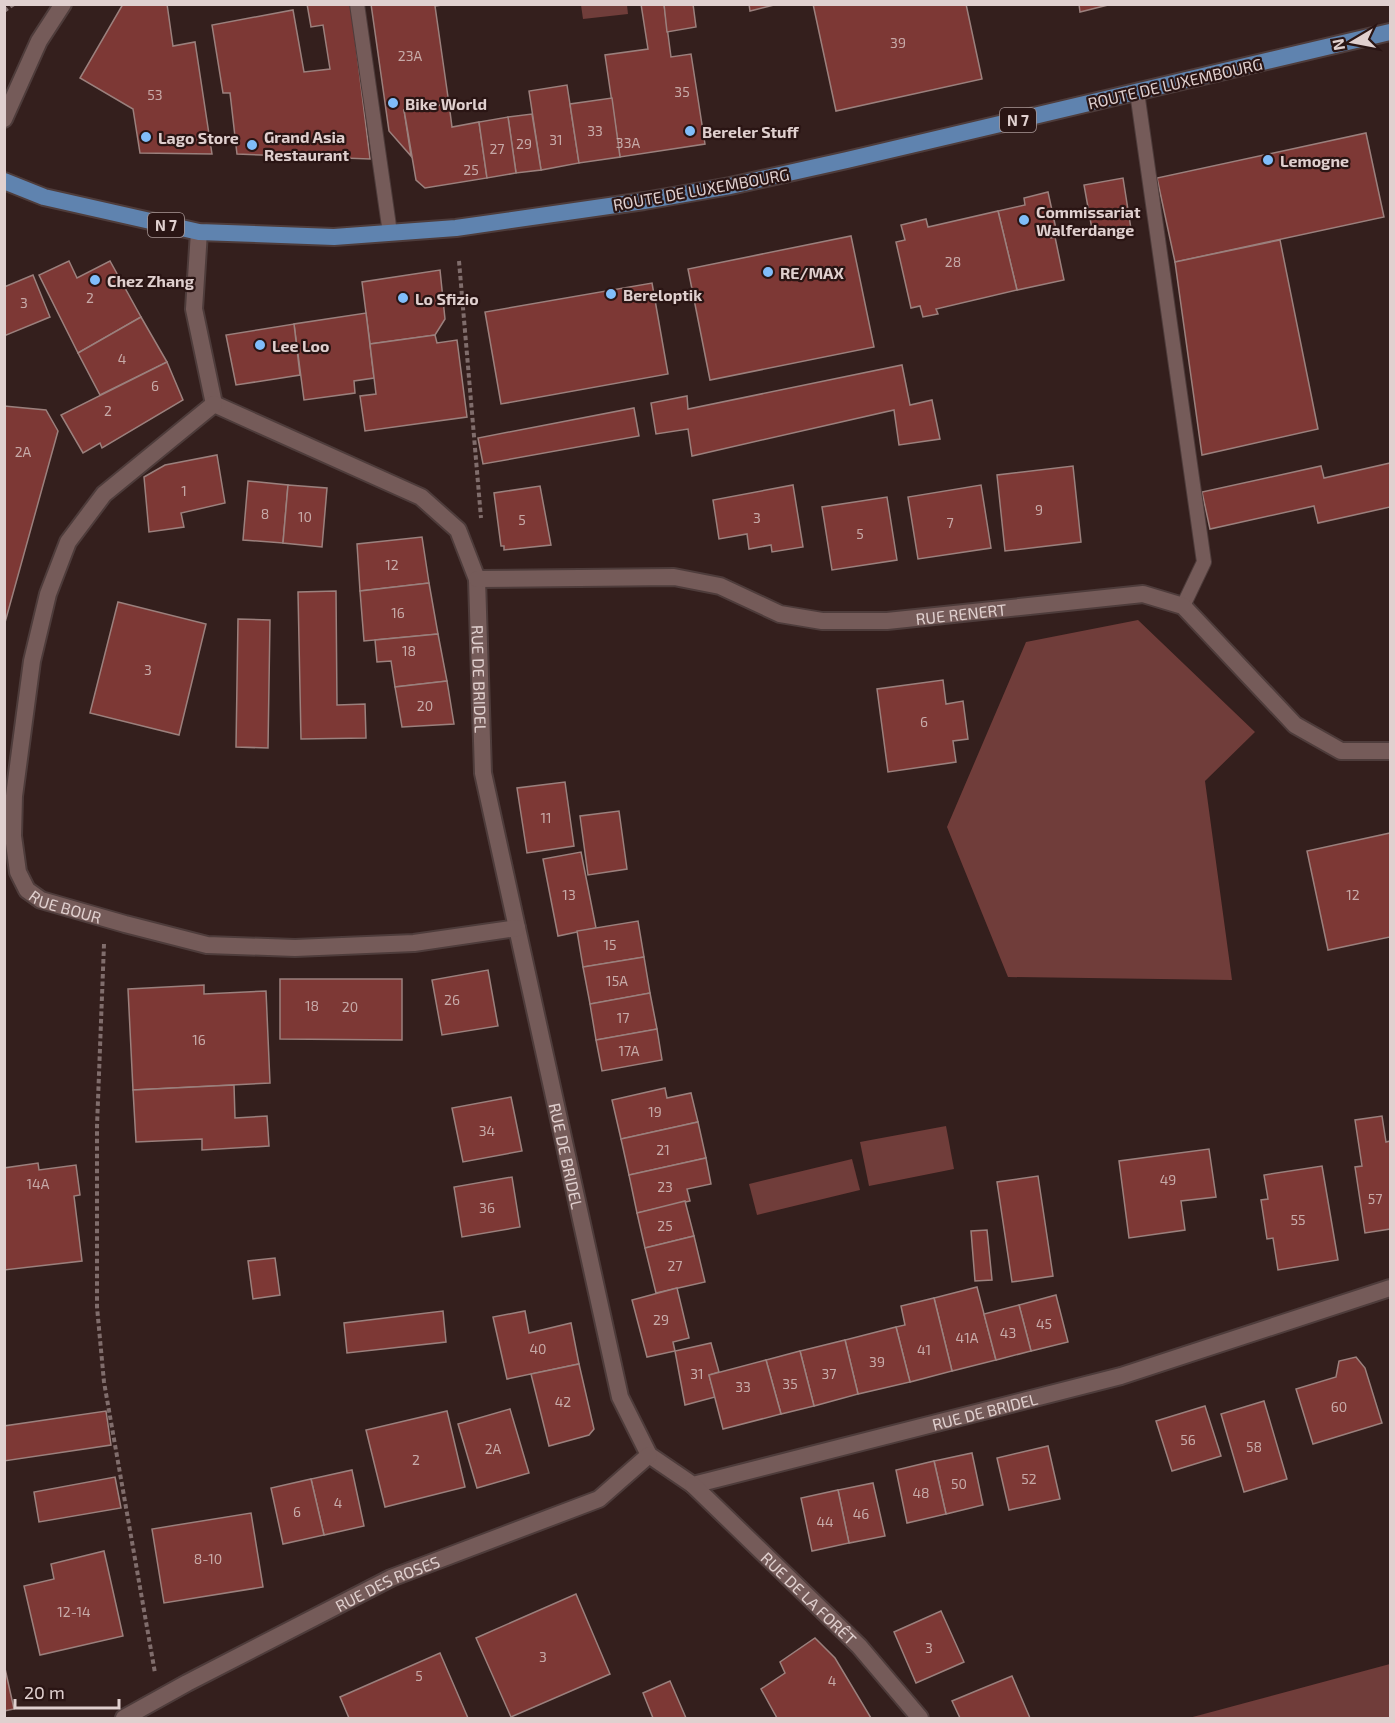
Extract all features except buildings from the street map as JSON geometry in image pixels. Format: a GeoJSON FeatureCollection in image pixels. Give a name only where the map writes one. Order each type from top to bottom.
{"type":"FeatureCollection","features":[{"type":"Feature","properties":{"kind":"main road","name":"ROUTE DE LUXEMBOURG"},"geometry":{"type":"LineString","coordinates":[[4,181],[44,197],[199,232],[334,237],[488,224],[730,186],[1390,32]]}},
{"type":"Feature","properties":{"kind":"street"},"geometry":{"type":"LineString","coordinates":[[4,119],[39,41],[63,4]]}},
{"type":"Feature","properties":{"kind":"street"},"geometry":{"type":"LineString","coordinates":[[199,232],[194,309],[214,404]]}},
{"type":"Feature","properties":{"kind":"street","name":"RUE DE BRIDEL"},"geometry":{"type":"LineString","coordinates":[[214,404],[421,497],[458,530],[477,579],[483,773],[620,1397],[649,1455],[693,1485],[1121,1376],[1390,1288]]}},
{"type":"Feature","properties":{"kind":"street","name":"RUE BOUR"},"geometry":{"type":"LineString","coordinates":[[214,404],[104,494],[68,542],[48,594],[35,650],[20,744],[14,796],[13,836],[18,872],[27,890],[41,900],[207,945],[295,948],[414,943],[517,928]]}},
{"type":"Feature","properties":{"kind":"street","name":"RUE RENERT"},"geometry":{"type":"LineString","coordinates":[[477,579],[674,577],[720,586],[780,614],[822,621],[887,621],[1143,594],[1183,606],[1296,725],[1341,751],[1390,752]]}},
{"type":"Feature","properties":{"kind":"street","name":"RUE DES ROSES"},"geometry":{"type":"LineString","coordinates":[[124,1719],[187,1683],[391,1578],[599,1499],[649,1455]]}},
{"type":"Feature","properties":{"kind":"street","name":"RUE DE LA FORÊT"},"geometry":{"type":"LineString","coordinates":[[693,1485],[859,1646],[920,1719]]}},
{"type":"Feature","properties":{"kind":"lane"},"geometry":{"type":"LineString","coordinates":[[357,4],[390,232]]}},
{"type":"Feature","properties":{"kind":"lane"},"geometry":{"type":"LineString","coordinates":[[1137,92],[1204,562],[1183,606]]}},
{"type":"Feature","properties":{"kind":"path"},"geometry":{"type":"LineString","coordinates":[[4,11],[14,4]]}},
{"type":"Feature","properties":{"kind":"path"},"geometry":{"type":"LineString","coordinates":[[459,261],[482,522]]}},
{"type":"Feature","properties":{"kind":"path"},"geometry":{"type":"LineString","coordinates":[[104,938],[97,1126],[97,1307],[104,1382],[156,1679]]}},
{"type":"Feature","properties":{"kind":"shaded area"},"geometry":{"type":"Polygon","coordinates":[[[581,5],[627,5],[628,14],[583,19],[581,5]]]}},
{"type":"Feature","properties":{"kind":"shaded area"},"geometry":{"type":"Polygon","coordinates":[[[1138,620],[1255,732],[1205,781],[1232,980],[1008,977],[947,827],[1026,642],[1138,620]]]}},
{"type":"Feature","properties":{"kind":"shaded area"},"geometry":{"type":"Polygon","coordinates":[[[946,1126],[954,1169],[869,1186],[860,1142],[946,1126]]]}},
{"type":"Feature","properties":{"kind":"shaded area"},"geometry":{"type":"Polygon","coordinates":[[[852,1159],[860,1190],[757,1215],[749,1184],[852,1159]]]}},
{"type":"Feature","properties":{"kind":"shaded area"},"geometry":{"type":"Polygon","coordinates":[[[1390,1664],[1390,1718],[1189,1718],[1390,1664]]]}},
{"type":"Feature","properties":{"kind":"place","name":"Bike World"},"geometry":{"type":"Point","coordinates":[393,103]}},
{"type":"Feature","properties":{"kind":"place","name":"Bereler Stuff"},"geometry":{"type":"Point","coordinates":[690,131]}},
{"type":"Feature","properties":{"kind":"place","name":"Lago Store"},"geometry":{"type":"Point","coordinates":[146,137]}},
{"type":"Feature","properties":{"kind":"place","name":"Grand Asia Restaurant"},"geometry":{"type":"Point","coordinates":[252,145]}},
{"type":"Feature","properties":{"kind":"place","name":"Lemogne"},"geometry":{"type":"Point","coordinates":[1268,160]}},
{"type":"Feature","properties":{"kind":"place","name":"Commissariat Walferdange"},"geometry":{"type":"Point","coordinates":[1024,220]}},
{"type":"Feature","properties":{"kind":"place","name":"RE/MAX"},"geometry":{"type":"Point","coordinates":[768,272]}},
{"type":"Feature","properties":{"kind":"place","name":"Chez Zhang"},"geometry":{"type":"Point","coordinates":[95,280]}},
{"type":"Feature","properties":{"kind":"place","name":"Bereloptik"},"geometry":{"type":"Point","coordinates":[611,294]}},
{"type":"Feature","properties":{"kind":"place","name":"Lo Sfizio"},"geometry":{"type":"Point","coordinates":[403,298]}},
{"type":"Feature","properties":{"kind":"place","name":"Lee Loo"},"geometry":{"type":"Point","coordinates":[260,345]}}]}
